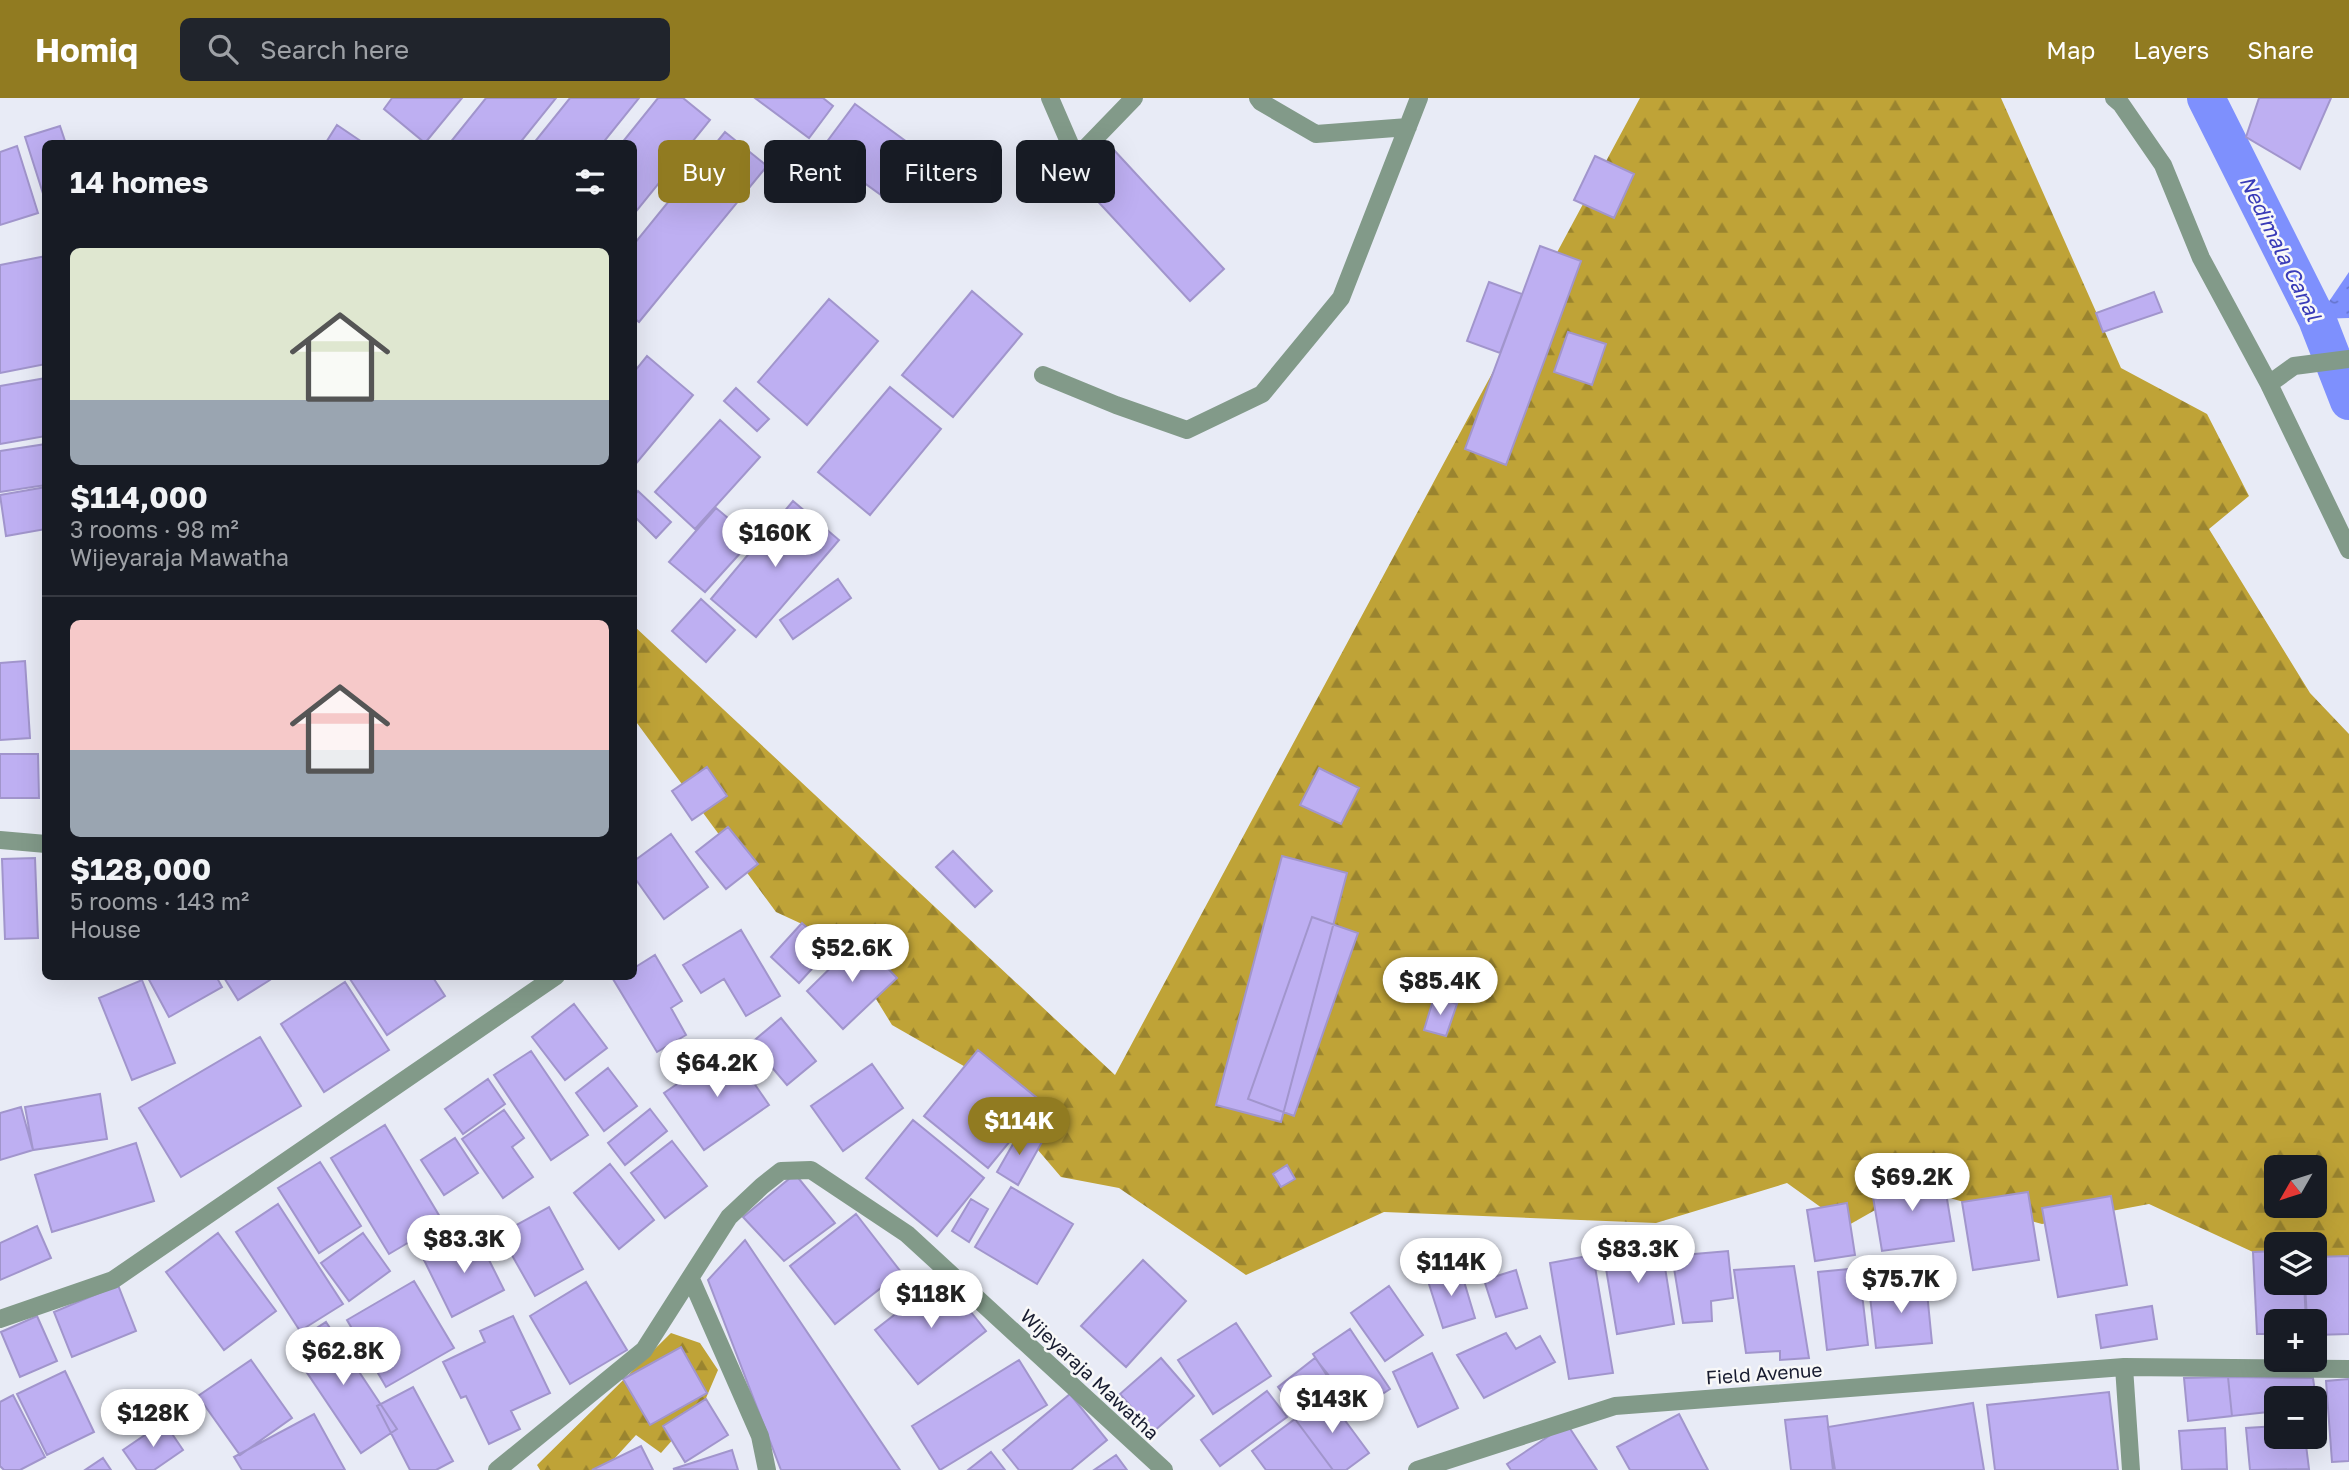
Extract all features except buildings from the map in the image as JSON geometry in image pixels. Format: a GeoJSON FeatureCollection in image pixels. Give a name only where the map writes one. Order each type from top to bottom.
{"type":"FeatureCollection","features":[{"type":"Feature","properties":{"kind":"street"},"geometry":{"type":"LineString","coordinates":[[1050,98],[1068,140]]}},
{"type":"Feature","properties":{"kind":"street"},"geometry":{"type":"LineString","coordinates":[[1093,140],[1134,98]]}},
{"type":"Feature","properties":{"kind":"street"},"geometry":{"type":"LineString","coordinates":[[1258,98],[1261,103],[1316,134],[1408,127]]}},
{"type":"Feature","properties":{"kind":"street"},"geometry":{"type":"LineString","coordinates":[[1043,375],[1187,430],[1262,394],[1341,298],[1419,98]]}},
{"type":"Feature","properties":{"kind":"street"},"geometry":{"type":"LineString","coordinates":[[2113,98],[2121,104],[2162,165],[2201,258],[2269,384],[2349,550]]}},
{"type":"Feature","properties":{"kind":"street"},"geometry":{"type":"LineString","coordinates":[[2269,384],[2294,366],[2349,359]]}},
{"type":"Feature","properties":{"kind":"street"},"geometry":{"type":"LineString","coordinates":[[0,840],[42,844]]}},
{"type":"Feature","properties":{"kind":"street"},"geometry":{"type":"LineString","coordinates":[[0,1319],[113,1280],[550,980]]}},
{"type":"Feature","properties":{"kind":"street","name":"Wijeyaraja Mawatha"},"geometry":{"type":"LineString","coordinates":[[497,1470],[644,1350],[729,1217],[781,1171],[811,1170],[907,1234],[1164,1470]]}},
{"type":"Feature","properties":{"kind":"street"},"geometry":{"type":"LineString","coordinates":[[691,1279],[760,1436],[767,1470]]}},
{"type":"Feature","properties":{"kind":"street"},"geometry":{"type":"LineString","coordinates":[[2123,1367],[2131,1470]]}},
{"type":"Feature","properties":{"kind":"street","name":"Field Avenue"},"geometry":{"type":"LineString","coordinates":[[1417,1470],[1615,1406],[2123,1367],[2349,1369]]}},
{"type":"Feature","properties":{"kind":"green space"},"geometry":{"type":"Polygon","coordinates":[[[1640,98],[2001,98],[2121,368],[2207,414],[2249,496],[2209,529],[2310,693],[2349,734],[2349,1264],[2327,1261],[2327,1232],[2264,1232],[2264,1253],[2253,1252],[2149,1204],[2042,1224],[1914,1188],[1847,1226],[1787,1183],[1656,1223],[1384,1212],[1246,1275],[1119,1188],[1061,1177],[969,1069],[892,1025],[841,942],[776,912],[637,723],[637,629],[1115,1075],[1640,98]]]}},
{"type":"Feature","properties":{"kind":"green space"},"geometry":{"type":"Polygon","coordinates":[[[671,1333],[700,1343],[718,1370],[703,1405],[661,1453],[636,1435],[604,1470],[540,1470],[537,1465],[671,1333]]]}},
{"type":"Feature","properties":{"kind":"water"},"geometry":{"type":"Polygon","coordinates":[[[2349,272],[2349,318],[2317,319],[2349,272]]]}},
{"type":"Feature","properties":{"kind":"waterway","name":"Nedimala Canal"},"geometry":{"type":"LineString","coordinates":[[2206,98],[2317,319],[2349,401]]}}]}
